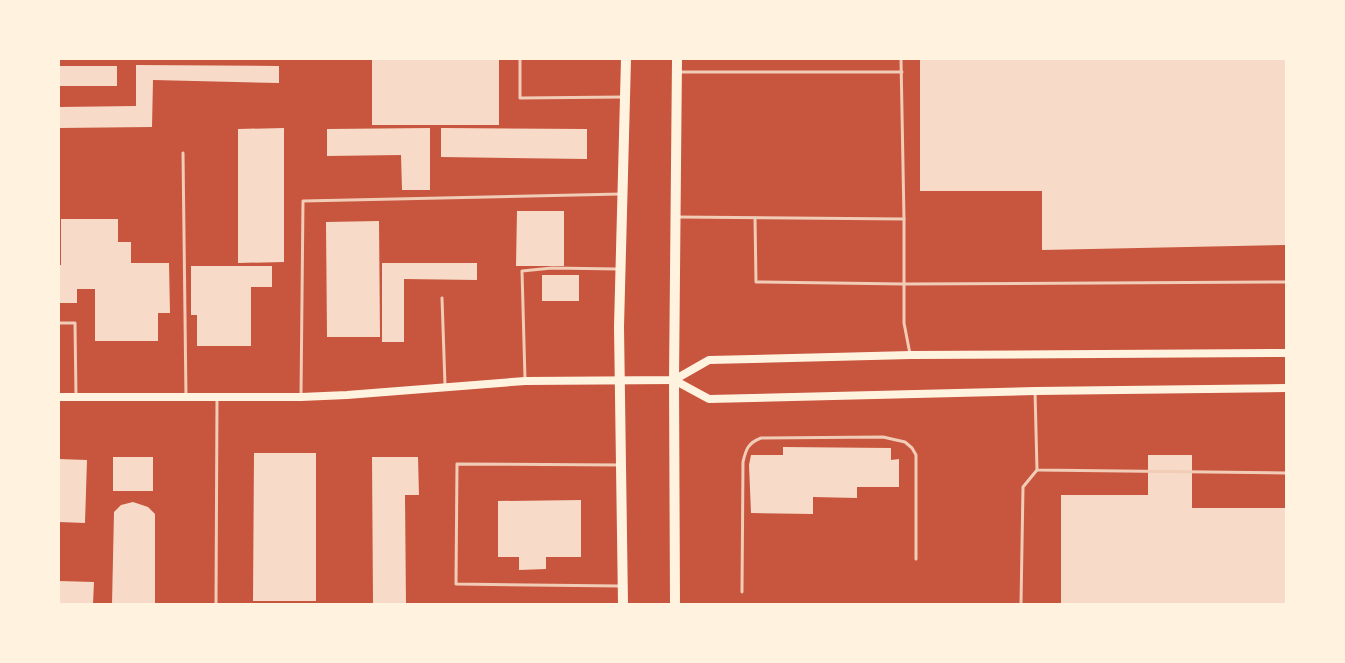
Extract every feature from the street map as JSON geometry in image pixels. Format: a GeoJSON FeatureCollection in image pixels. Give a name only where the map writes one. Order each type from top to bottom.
{"type":"FeatureCollection","features":[{"type":"Feature","properties":{"kind":"main road"},"geometry":{"type":"LineString","coordinates":[[623,604],[619,327],[626,59]]}},
{"type":"Feature","properties":{"kind":"main road"},"geometry":{"type":"LineString","coordinates":[[675,604],[674,380],[677,59]]}},
{"type":"Feature","properties":{"kind":"main road"},"geometry":{"type":"LineString","coordinates":[[674,380],[709,360],[911,355],[1286,353]]}},
{"type":"Feature","properties":{"kind":"main road"},"geometry":{"type":"LineString","coordinates":[[59,397],[300,397],[348,395],[525,381],[620,380],[674,380],[708,399],[1035,391],[1286,388]]}},
{"type":"Feature","properties":{"kind":"lane"},"geometry":{"type":"LineString","coordinates":[[520,59],[520,98],[625,98]]}},
{"type":"Feature","properties":{"kind":"lane"},"geometry":{"type":"LineString","coordinates":[[901,59],[904,323],[911,355]]}},
{"type":"Feature","properties":{"kind":"lane"},"geometry":{"type":"LineString","coordinates":[[677,72],[902,72]]}},
{"type":"Feature","properties":{"kind":"lane"},"geometry":{"type":"LineString","coordinates":[[183,153],[186,397]]}},
{"type":"Feature","properties":{"kind":"lane"},"geometry":{"type":"LineString","coordinates":[[300,397],[303,201],[623,194]]}},
{"type":"Feature","properties":{"kind":"lane"},"geometry":{"type":"LineString","coordinates":[[676,217],[904,219]]}},
{"type":"Feature","properties":{"kind":"lane"},"geometry":{"type":"LineString","coordinates":[[755,218],[756,282],[904,284],[1286,282]]}},
{"type":"Feature","properties":{"kind":"lane"},"geometry":{"type":"LineString","coordinates":[[525,381],[522,270],[552,268],[621,269]]}},
{"type":"Feature","properties":{"kind":"lane"},"geometry":{"type":"LineString","coordinates":[[442,298],[445,387]]}},
{"type":"Feature","properties":{"kind":"lane"},"geometry":{"type":"LineString","coordinates":[[59,323],[75,323],[76,397]]}},
{"type":"Feature","properties":{"kind":"lane"},"geometry":{"type":"LineString","coordinates":[[1021,604],[1023,487],[1036,470],[1035,391]]}},
{"type":"Feature","properties":{"kind":"lane"},"geometry":{"type":"LineString","coordinates":[[216,604],[218,397]]}},
{"type":"Feature","properties":{"kind":"lane"},"geometry":{"type":"LineString","coordinates":[[742,592],[743,462],[748,446],[754,440],[761,438],[883,438],[904,442],[912,448],[916,455],[916,559]]}},
{"type":"Feature","properties":{"kind":"lane"},"geometry":{"type":"LineString","coordinates":[[622,465],[457,464],[456,584],[622,586]]}},
{"type":"Feature","properties":{"kind":"lane"},"geometry":{"type":"LineString","coordinates":[[1036,470],[1286,473]]}},
{"type":"Feature","properties":{"kind":"building"},"geometry":{"type":"Polygon","coordinates":[[[372,59],[499,59],[499,125],[372,125],[372,59]]]}},
{"type":"Feature","properties":{"kind":"building"},"geometry":{"type":"Polygon","coordinates":[[[920,59],[1286,59],[1286,245],[1042,250],[1042,191],[920,191],[920,59]]]}},
{"type":"Feature","properties":{"kind":"building"},"geometry":{"type":"Polygon","coordinates":[[[136,65],[279,66],[279,83],[153,80],[152,127],[59,128],[59,107],[136,106],[136,65]]]}},
{"type":"Feature","properties":{"kind":"building"},"geometry":{"type":"Polygon","coordinates":[[[59,66],[117,66],[117,86],[59,86],[59,66]]]}},
{"type":"Feature","properties":{"kind":"building"},"geometry":{"type":"Polygon","coordinates":[[[284,128],[284,262],[238,263],[238,129],[284,128]]]}},
{"type":"Feature","properties":{"kind":"building"},"geometry":{"type":"Polygon","coordinates":[[[430,128],[430,190],[402,190],[401,155],[327,156],[327,129],[430,128]]]}},
{"type":"Feature","properties":{"kind":"building"},"geometry":{"type":"Polygon","coordinates":[[[441,128],[587,129],[587,159],[441,157],[441,128]]]}},
{"type":"Feature","properties":{"kind":"building"},"geometry":{"type":"Polygon","coordinates":[[[517,211],[564,211],[564,266],[516,266],[517,211]]]}},
{"type":"Feature","properties":{"kind":"building"},"geometry":{"type":"Polygon","coordinates":[[[61,219],[118,219],[118,242],[131,242],[131,263],[169,263],[170,313],[158,313],[158,341],[95,341],[95,289],[77,289],[77,303],[59,303],[61,219]]]}},
{"type":"Feature","properties":{"kind":"building"},"geometry":{"type":"Polygon","coordinates":[[[379,221],[380,337],[327,337],[326,222],[379,221]]]}},
{"type":"Feature","properties":{"kind":"building"},"geometry":{"type":"Polygon","coordinates":[[[382,263],[477,263],[477,280],[404,279],[404,342],[382,342],[382,263]]]}},
{"type":"Feature","properties":{"kind":"building"},"geometry":{"type":"Polygon","coordinates":[[[191,266],[272,266],[272,287],[251,287],[251,346],[197,346],[197,315],[191,315],[191,266]]]}},
{"type":"Feature","properties":{"kind":"building"},"geometry":{"type":"Polygon","coordinates":[[[542,275],[579,275],[579,301],[542,301],[542,275]]]}},
{"type":"Feature","properties":{"kind":"building"},"geometry":{"type":"Polygon","coordinates":[[[783,447],[891,448],[891,460],[899,459],[899,487],[857,487],[857,498],[813,497],[813,514],[751,513],[749,465],[751,455],[783,455],[783,447]]]}},
{"type":"Feature","properties":{"kind":"building"},"geometry":{"type":"Polygon","coordinates":[[[254,453],[316,453],[316,601],[253,601],[254,453]]]}},
{"type":"Feature","properties":{"kind":"building"},"geometry":{"type":"Polygon","coordinates":[[[1148,455],[1192,455],[1192,508],[1286,508],[1286,604],[1061,604],[1061,495],[1148,495],[1148,455]]]}},
{"type":"Feature","properties":{"kind":"building"},"geometry":{"type":"Polygon","coordinates":[[[113,457],[153,457],[153,491],[113,491],[113,457]]]}},
{"type":"Feature","properties":{"kind":"building"},"geometry":{"type":"Polygon","coordinates":[[[372,457],[418,457],[419,495],[405,495],[406,604],[373,604],[372,457]]]}},
{"type":"Feature","properties":{"kind":"building"},"geometry":{"type":"Polygon","coordinates":[[[59,459],[87,460],[85,523],[59,522],[59,459]]]}},
{"type":"Feature","properties":{"kind":"building"},"geometry":{"type":"Polygon","coordinates":[[[581,500],[581,557],[546,557],[546,569],[519,570],[519,557],[498,557],[498,501],[581,500]]]}},
{"type":"Feature","properties":{"kind":"building"},"geometry":{"type":"Polygon","coordinates":[[[133,502],[148,507],[155,514],[155,604],[112,604],[114,512],[121,505],[133,502]]]}},
{"type":"Feature","properties":{"kind":"building"},"geometry":{"type":"Polygon","coordinates":[[[59,581],[94,582],[93,604],[59,604],[59,581]]]}}]}
